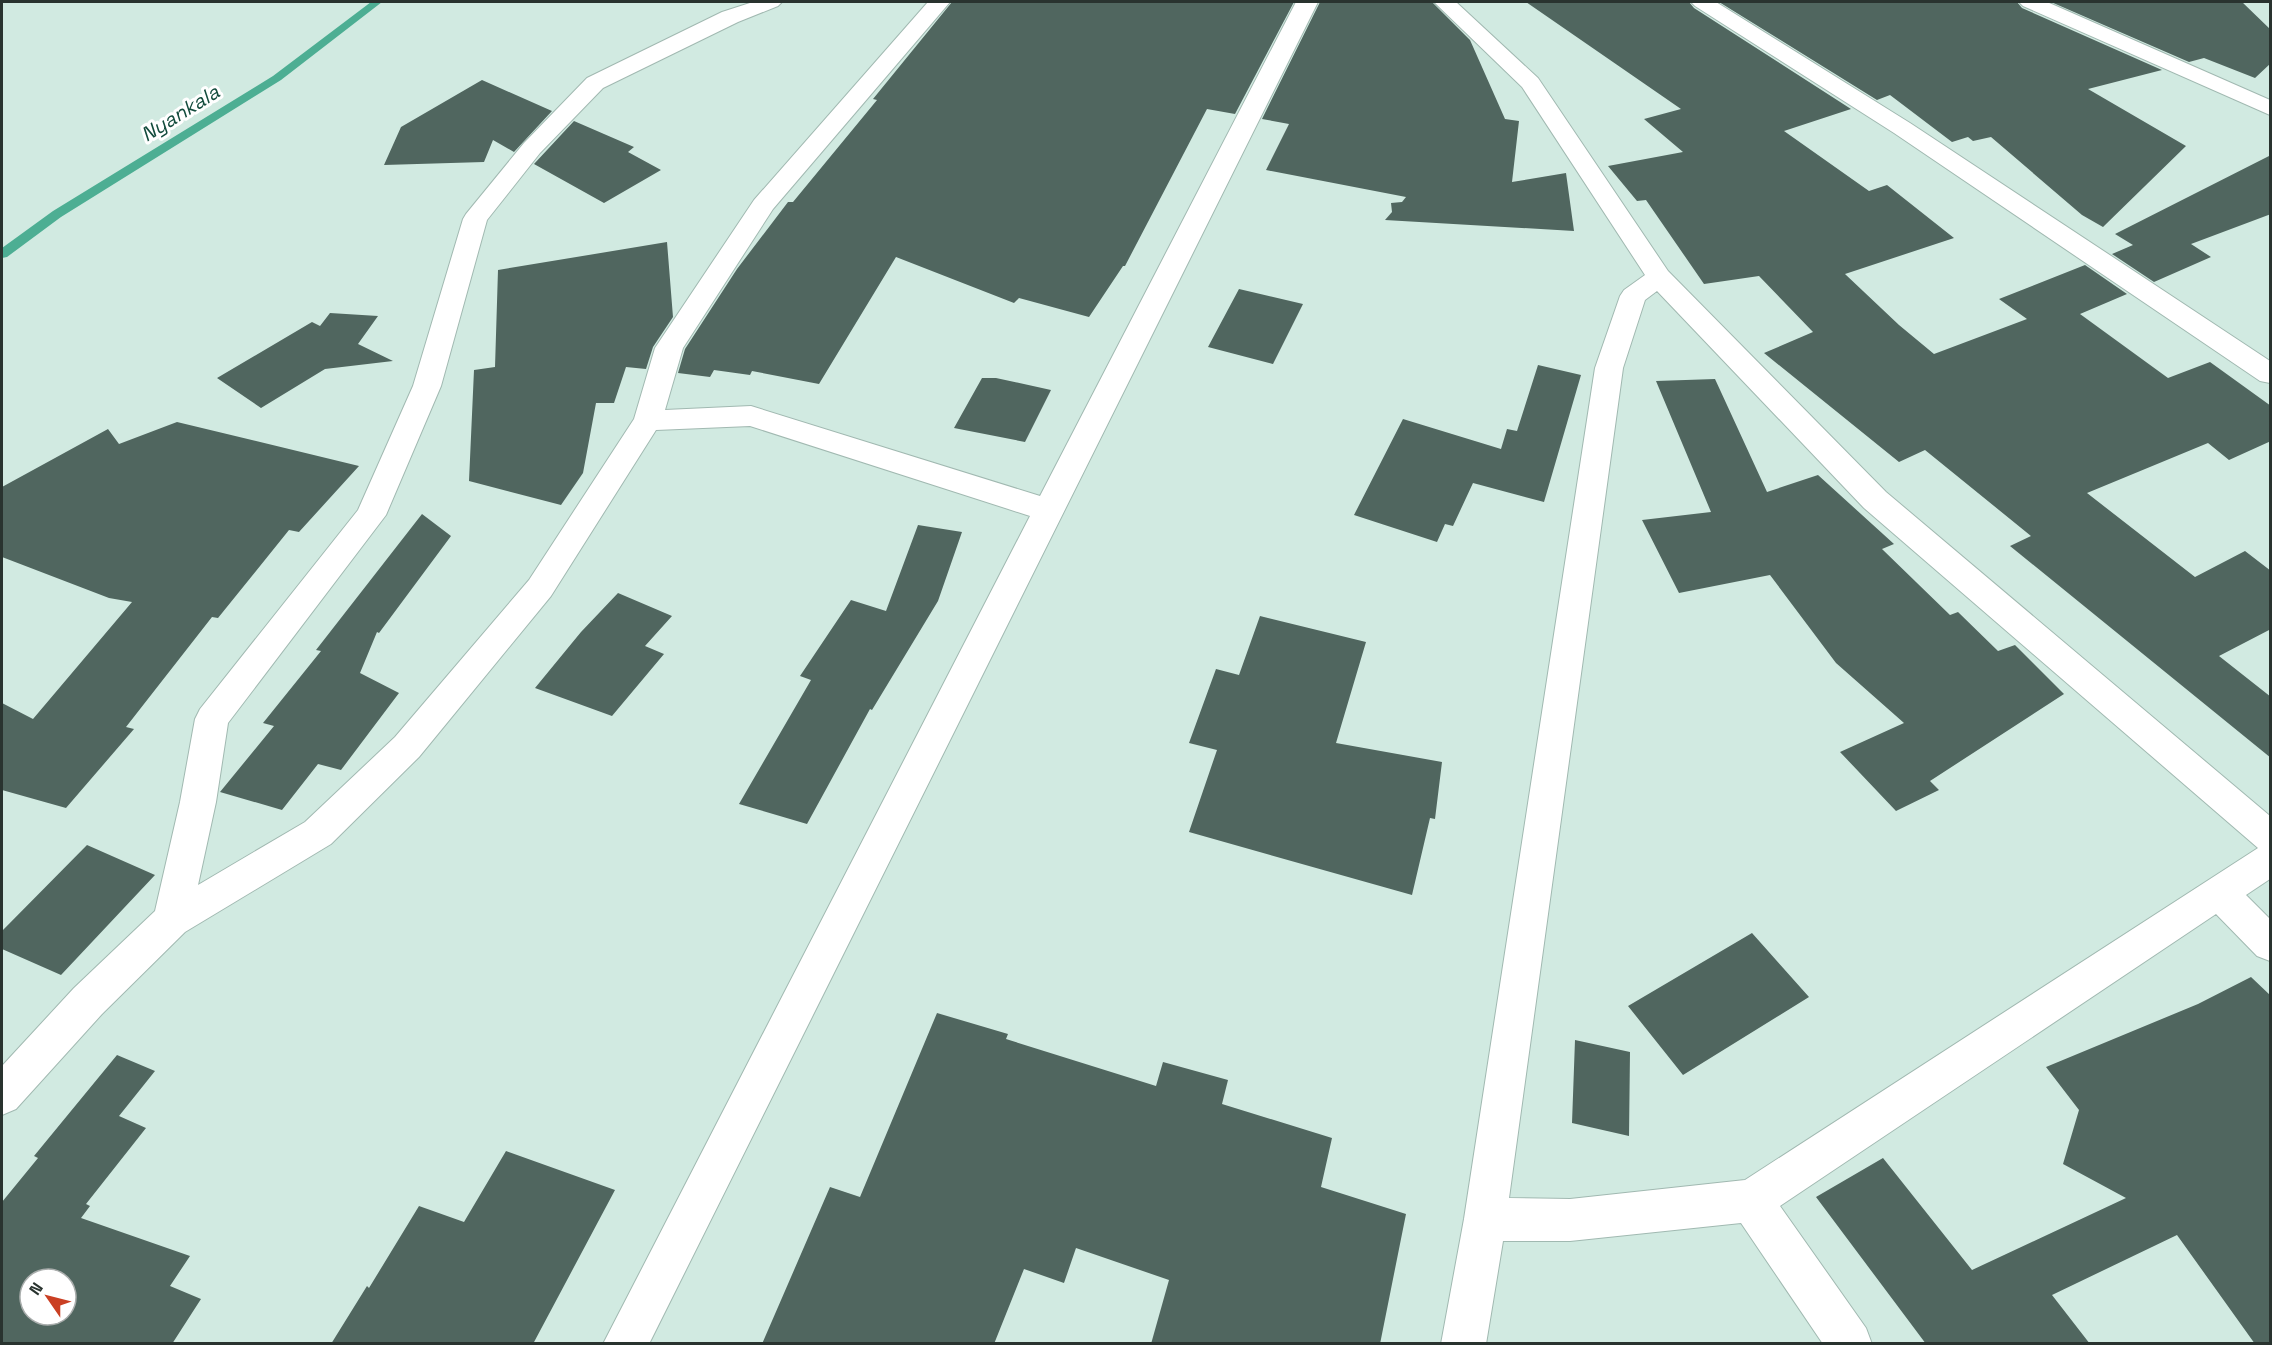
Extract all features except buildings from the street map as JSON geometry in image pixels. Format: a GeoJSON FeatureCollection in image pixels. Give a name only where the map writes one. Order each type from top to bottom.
{"type":"FeatureCollection","features":[{"type":"Feature","properties":{"kind":"street"},"geometry":{"type":"LineString","coordinates":[[172,920],[198,802],[212,719],[371,515],[427,386],[475,219],[532,148],[595,83],[730,17],[771,2]]}},
{"type":"Feature","properties":{"kind":"street"},"geometry":{"type":"LineString","coordinates":[[2,1095],[88,1001],[172,920],[318,833],[407,747],[540,588],[648,420],[669,348],[763,205],[939,2]]}},
{"type":"Feature","properties":{"kind":"street"},"geometry":{"type":"LineString","coordinates":[[625,1344],[1307,2]]}},
{"type":"Feature","properties":{"kind":"street"},"geometry":{"type":"LineString","coordinates":[[1444,2],[1530,83],[1659,277],[1875,500],[2271,837]]}},
{"type":"Feature","properties":{"kind":"street"},"geometry":{"type":"LineString","coordinates":[[1702,2],[1902,128],[2271,374]]}},
{"type":"Feature","properties":{"kind":"street"},"geometry":{"type":"LineString","coordinates":[[2030,2],[2271,108]]}},
{"type":"Feature","properties":{"kind":"street"},"geometry":{"type":"LineString","coordinates":[[1463,1344],[1485,1219],[1609,368],[1633,296],[1659,277]]}},
{"type":"Feature","properties":{"kind":"street"},"geometry":{"type":"LineString","coordinates":[[648,420],[751,416],[1048,510]]}},
{"type":"Feature","properties":{"kind":"street"},"geometry":{"type":"LineString","coordinates":[[1485,1219],[1570,1220],[1751,1201],[2271,860]]}},
{"type":"Feature","properties":{"kind":"street"},"geometry":{"type":"LineString","coordinates":[[2219,892],[2271,944]]}},
{"type":"Feature","properties":{"kind":"street"},"geometry":{"type":"LineString","coordinates":[[1751,1201],[1850,1344]]}},
{"type":"Feature","properties":{"kind":"waterway","name":"Nyankala"},"geometry":{"type":"LineString","coordinates":[[2,254],[57,214],[277,78],[377,2]]}}]}
